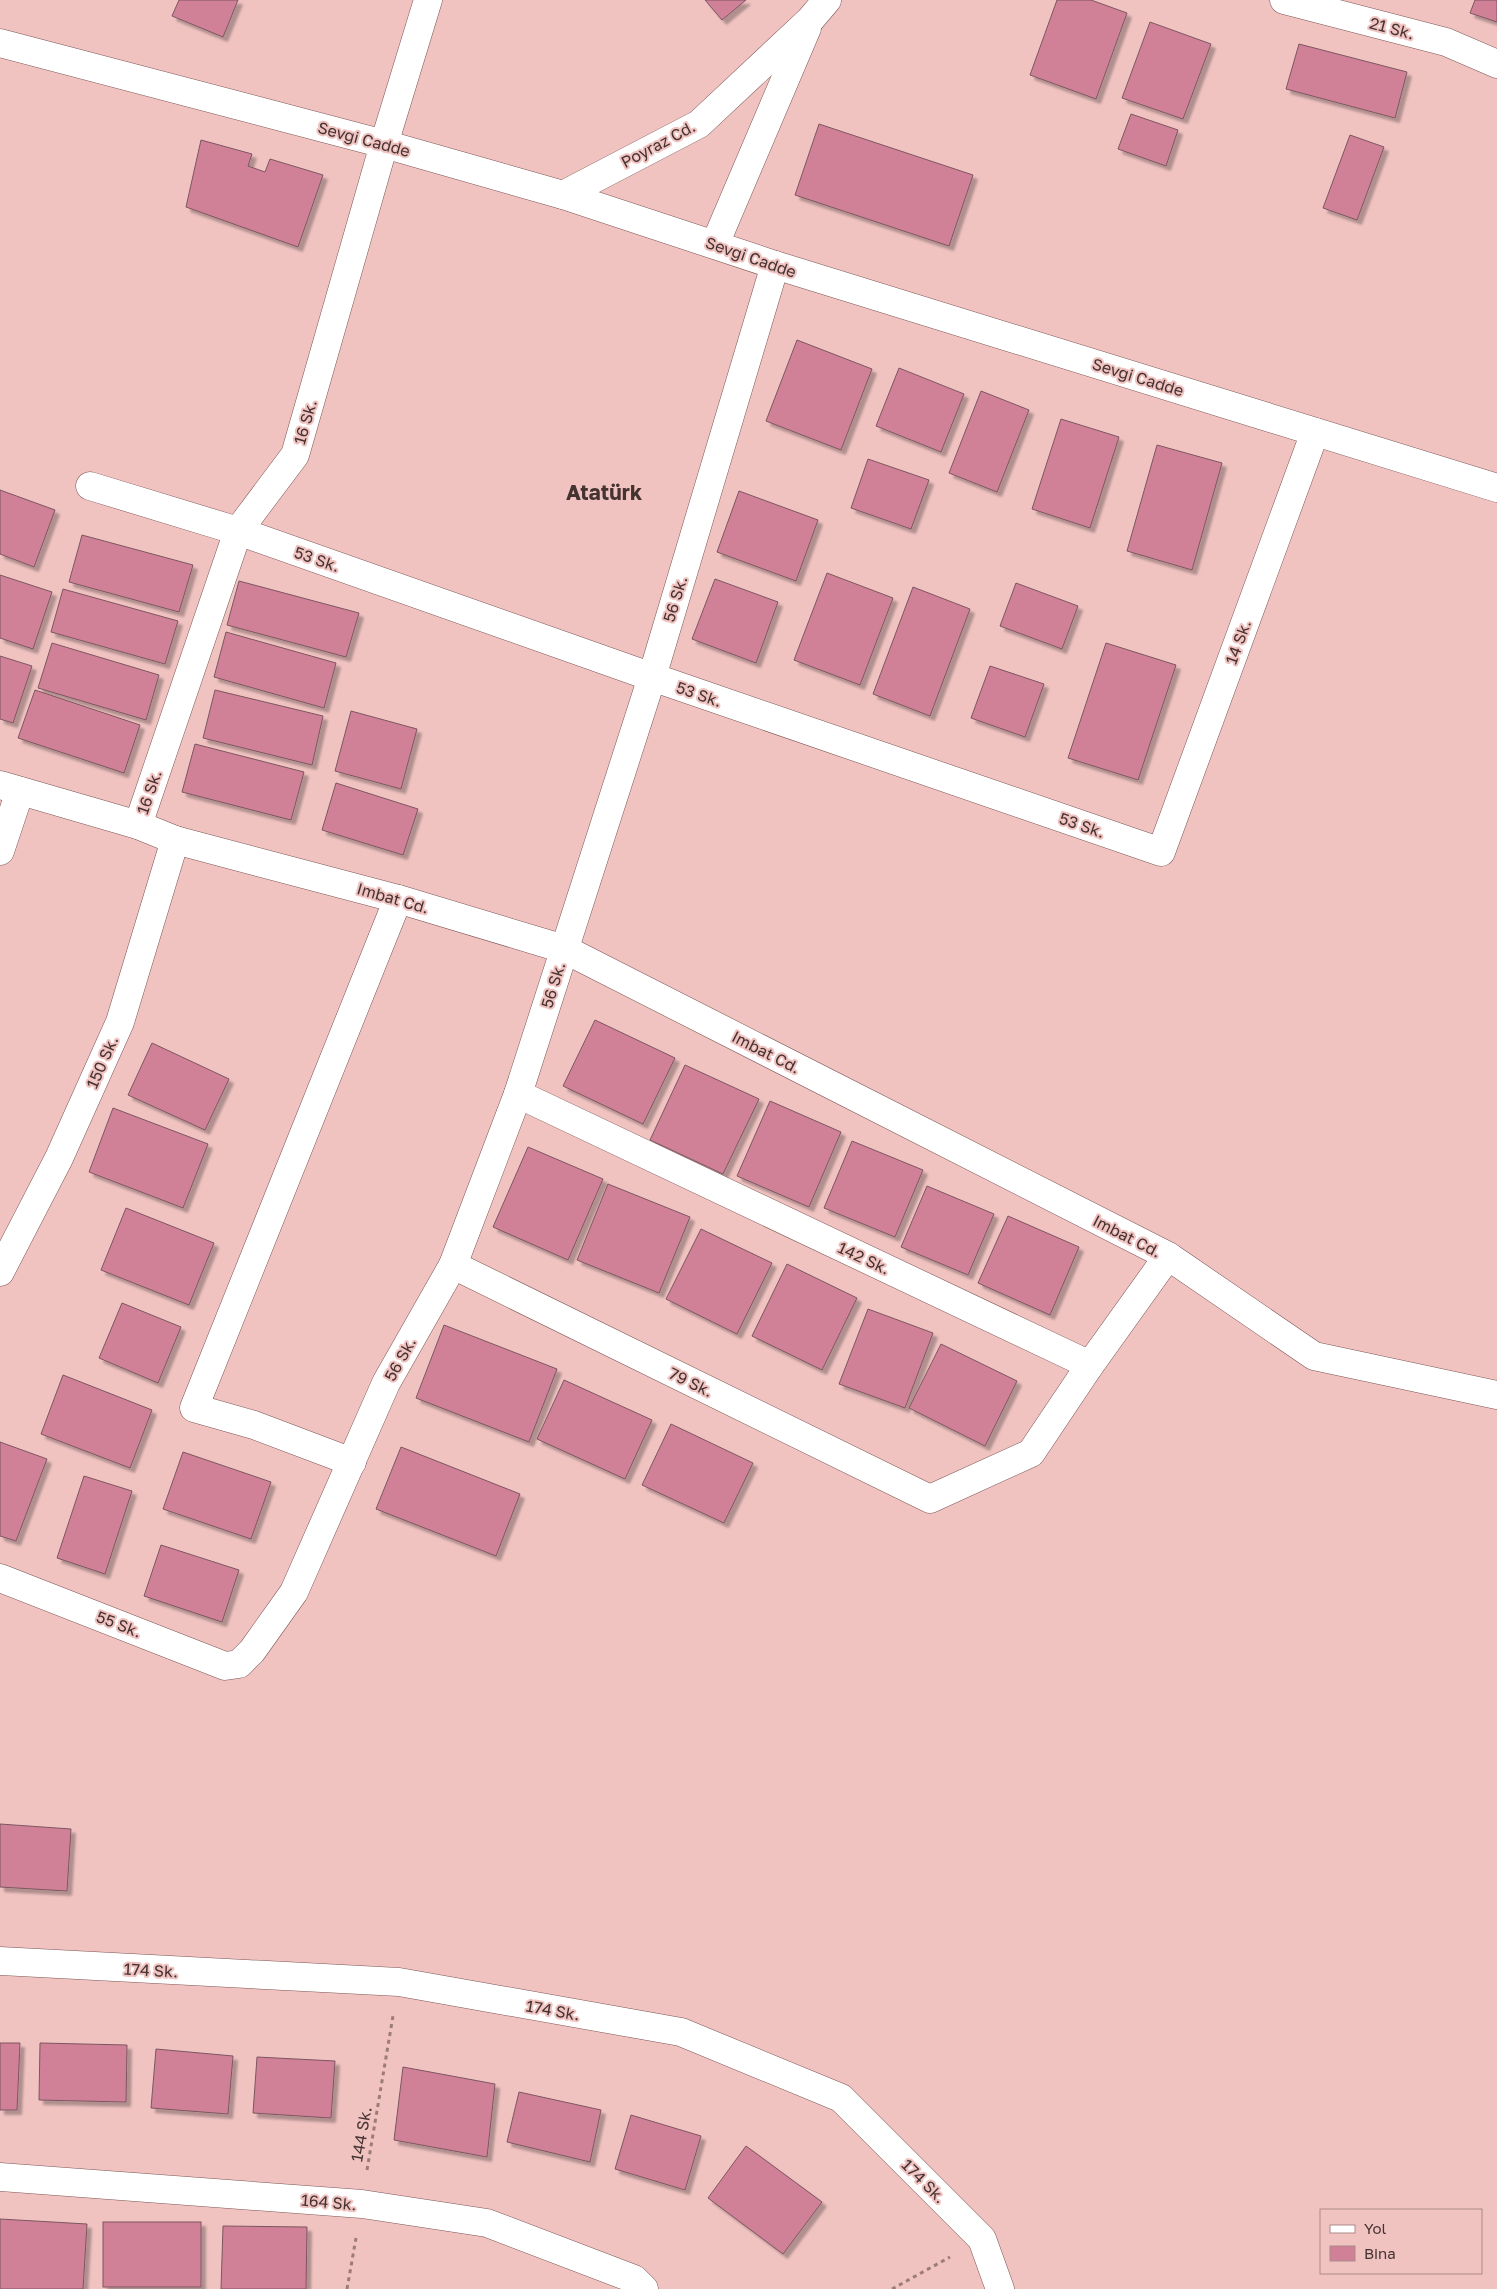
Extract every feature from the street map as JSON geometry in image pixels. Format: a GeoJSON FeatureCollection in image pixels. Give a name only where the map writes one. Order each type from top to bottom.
{"type":"FeatureCollection","features":[{"type":"Feature","properties":{"kind":"street","name":"16 Sk."},"geometry":{"type":"LineString","coordinates":[[138,825],[238,531],[296,455],[384,144],[428,0]]}},
{"type":"Feature","properties":{"kind":"street","name":"21 Sk."},"geometry":{"type":"LineString","coordinates":[[1284,0],[1446,42],[1497,64]]}},
{"type":"Feature","properties":{"kind":"street","name":"Poyraz Cd."},"geometry":{"type":"LineString","coordinates":[[563,195],[698,124],[818,10]]}},
{"type":"Feature","properties":{"kind":"street","name":"Poyraz Cd."},"geometry":{"type":"LineString","coordinates":[[715,244],[818,10]]}},
{"type":"Feature","properties":{"kind":"street","name":"Sevgi Cadde"},"geometry":{"type":"LineString","coordinates":[[0,43],[384,144],[563,195],[715,244],[775,266],[1497,488]]}},
{"type":"Feature","properties":{"kind":"street","name":"56 Sk."},"geometry":{"type":"LineString","coordinates":[[239,1664],[252,1652],[294,1592],[386,1382],[453,1265],[518,1094],[652,677],[775,266]]}},
{"type":"Feature","properties":{"kind":"street","name":"14 Sk."},"geometry":{"type":"LineString","coordinates":[[1161,852],[1315,432]]}},
{"type":"Feature","properties":{"kind":"street","name":"53 Sk."},"geometry":{"type":"LineString","coordinates":[[90,486],[238,531],[652,677],[1161,852]]}},
{"type":"Feature","properties":{"kind":"street","name":"Imbat Cd."},"geometry":{"type":"LineString","coordinates":[[10,788],[138,825],[175,840],[398,899],[564,950],[1168,1256],[1314,1356],[1497,1394]]}},
{"type":"Feature","properties":{"kind":"street"},"geometry":{"type":"LineString","coordinates":[[0,850],[10,788]]}},
{"type":"Feature","properties":{"kind":"street","name":"150 Sk."},"geometry":{"type":"LineString","coordinates":[[0,1272],[59,1158],[120,1022],[175,840]]}},
{"type":"Feature","properties":{"kind":"street"},"geometry":{"type":"LineString","coordinates":[[352,1462],[254,1425],[194,1408],[398,899]]}},
{"type":"Feature","properties":{"kind":"street","name":"142 Sk."},"geometry":{"type":"LineString","coordinates":[[518,1094],[1090,1365]]}},
{"type":"Feature","properties":{"kind":"street"},"geometry":{"type":"LineString","coordinates":[[1090,1365],[1168,1256]]}},
{"type":"Feature","properties":{"kind":"street","name":"79 Sk."},"geometry":{"type":"LineString","coordinates":[[453,1265],[930,1499],[1031,1453],[1090,1365]]}},
{"type":"Feature","properties":{"kind":"street","name":"55 Sk."},"geometry":{"type":"LineString","coordinates":[[0,1578],[225,1666],[239,1664]]}},
{"type":"Feature","properties":{"kind":"street","name":"174 Sk."},"geometry":{"type":"LineString","coordinates":[[0,1961],[399,1982],[681,2032],[841,2098],[982,2239],[1000,2289]]}},
{"type":"Feature","properties":{"kind":"street","name":"164 Sk."},"geometry":{"type":"LineString","coordinates":[[0,2177],[362,2204],[487,2223],[634,2279],[644,2289]]}},
{"type":"Feature","properties":{"kind":"path","name":"144 Sk."},"geometry":{"type":"LineString","coordinates":[[347,2289],[399,1982]]}},
{"type":"Feature","properties":{"kind":"path"},"geometry":{"type":"LineString","coordinates":[[892,2289],[982,2239]]}},
{"type":"Feature","properties":{"kind":"building"},"geometry":{"type":"Polygon","coordinates":[[[179,0],[238,0],[223,37],[172,16],[179,0]]]}},
{"type":"Feature","properties":{"kind":"building"},"geometry":{"type":"Polygon","coordinates":[[[705,0],[746,0],[722,20],[705,0]]]}},
{"type":"Feature","properties":{"kind":"building"},"geometry":{"type":"Polygon","coordinates":[[[1057,0],[1091,0],[1127,13],[1096,99],[1030,75],[1057,0]]]}},
{"type":"Feature","properties":{"kind":"building"},"geometry":{"type":"Polygon","coordinates":[[[1475,0],[1497,0],[1497,22],[1470,13],[1475,0]]]}},
{"type":"Feature","properties":{"kind":"building"},"geometry":{"type":"Polygon","coordinates":[[[1150,22],[1211,44],[1183,119],[1122,98],[1150,22]]]}},
{"type":"Feature","properties":{"kind":"building"},"geometry":{"type":"Polygon","coordinates":[[[1299,44],[1407,72],[1395,118],[1286,89],[1299,44]]]}},
{"type":"Feature","properties":{"kind":"building"},"geometry":{"type":"Polygon","coordinates":[[[1131,114],[1178,130],[1166,166],[1118,149],[1131,114]]]}},
{"type":"Feature","properties":{"kind":"building"},"geometry":{"type":"Polygon","coordinates":[[[819,124],[973,175],[949,246],[795,195],[819,124]]]}},
{"type":"Feature","properties":{"kind":"building"},"geometry":{"type":"Polygon","coordinates":[[[1350,135],[1384,147],[1357,220],[1323,208],[1350,135]]]}},
{"type":"Feature","properties":{"kind":"building"},"geometry":{"type":"Polygon","coordinates":[[[201,140],[252,154],[248,166],[265,172],[270,159],[323,175],[298,247],[186,207],[201,140]]]}},
{"type":"Feature","properties":{"kind":"building"},"geometry":{"type":"Polygon","coordinates":[[[797,340],[872,369],[841,450],[766,421],[797,340]]]}},
{"type":"Feature","properties":{"kind":"building"},"geometry":{"type":"Polygon","coordinates":[[[899,368],[964,394],[941,452],[876,426],[899,368]]]}},
{"type":"Feature","properties":{"kind":"building"},"geometry":{"type":"Polygon","coordinates":[[[981,391],[1029,410],[997,492],[949,473],[981,391]]]}},
{"type":"Feature","properties":{"kind":"building"},"geometry":{"type":"Polygon","coordinates":[[[1061,419],[1119,437],[1090,528],[1032,509],[1061,419]]]}},
{"type":"Feature","properties":{"kind":"building"},"geometry":{"type":"Polygon","coordinates":[[[1157,445],[1222,463],[1192,570],[1127,551],[1157,445]]]}},
{"type":"Feature","properties":{"kind":"building"},"geometry":{"type":"Polygon","coordinates":[[[868,459],[929,480],[911,529],[851,508],[868,459]]]}},
{"type":"Feature","properties":{"kind":"building"},"geometry":{"type":"Polygon","coordinates":[[[0,490],[55,510],[34,567],[0,554],[0,490]]]}},
{"type":"Feature","properties":{"kind":"building"},"geometry":{"type":"Polygon","coordinates":[[[739,491],[818,520],[796,581],[717,552],[739,491]]]}},
{"type":"Feature","properties":{"kind":"building"},"geometry":{"type":"Polygon","coordinates":[[[82,535],[193,565],[179,612],[69,582],[82,535]]]}},
{"type":"Feature","properties":{"kind":"building"},"geometry":{"type":"Polygon","coordinates":[[[827,573],[893,598],[860,685],[794,660],[827,573]]]}},
{"type":"Feature","properties":{"kind":"building"},"geometry":{"type":"Polygon","coordinates":[[[0,575],[52,592],[33,649],[0,638],[0,575]]]}},
{"type":"Feature","properties":{"kind":"building"},"geometry":{"type":"Polygon","coordinates":[[[715,579],[778,602],[756,663],[692,639],[715,579]]]}},
{"type":"Feature","properties":{"kind":"building"},"geometry":{"type":"Polygon","coordinates":[[[239,581],[359,613],[346,657],[227,625],[239,581]]]}},
{"type":"Feature","properties":{"kind":"building"},"geometry":{"type":"Polygon","coordinates":[[[1016,583],[1078,606],[1062,649],[1000,626],[1016,583]]]}},
{"type":"Feature","properties":{"kind":"building"},"geometry":{"type":"Polygon","coordinates":[[[913,587],[970,609],[930,716],[873,694],[913,587]]]}},
{"type":"Feature","properties":{"kind":"building"},"geometry":{"type":"Polygon","coordinates":[[[63,589],[178,621],[165,664],[51,632],[63,589]]]}},
{"type":"Feature","properties":{"kind":"building"},"geometry":{"type":"Polygon","coordinates":[[[226,632],[336,663],[324,708],[214,677],[226,632]]]}},
{"type":"Feature","properties":{"kind":"building"},"geometry":{"type":"Polygon","coordinates":[[[52,643],[159,675],[146,720],[38,688],[52,643]]]}},
{"type":"Feature","properties":{"kind":"building"},"geometry":{"type":"Polygon","coordinates":[[[1106,643],[1176,665],[1138,780],[1068,758],[1106,643]]]}},
{"type":"Feature","properties":{"kind":"building"},"geometry":{"type":"Polygon","coordinates":[[[0,656],[32,666],[13,723],[0,719],[0,656]]]}},
{"type":"Feature","properties":{"kind":"building"},"geometry":{"type":"Polygon","coordinates":[[[990,666],[1044,684],[1025,737],[971,718],[990,666]]]}},
{"type":"Feature","properties":{"kind":"building"},"geometry":{"type":"Polygon","coordinates":[[[35,690],[140,725],[124,773],[18,738],[35,690]]]}},
{"type":"Feature","properties":{"kind":"building"},"geometry":{"type":"Polygon","coordinates":[[[215,690],[323,716],[312,765],[203,738],[215,690]]]}},
{"type":"Feature","properties":{"kind":"building"},"geometry":{"type":"Polygon","coordinates":[[[351,711],[417,729],[401,789],[335,771],[351,711]]]}},
{"type":"Feature","properties":{"kind":"building"},"geometry":{"type":"Polygon","coordinates":[[[195,744],[304,772],[291,820],[182,792],[195,744]]]}},
{"type":"Feature","properties":{"kind":"building"},"geometry":{"type":"Polygon","coordinates":[[[336,783],[418,809],[403,855],[322,830],[336,783]]]}},
{"type":"Feature","properties":{"kind":"building"},"geometry":{"type":"Polygon","coordinates":[[[595,1020],[675,1058],[643,1124],[563,1086],[595,1020]]]}},
{"type":"Feature","properties":{"kind":"building"},"geometry":{"type":"Polygon","coordinates":[[[152,1043],[229,1079],[205,1130],[128,1095],[152,1043]]]}},
{"type":"Feature","properties":{"kind":"building"},"geometry":{"type":"Polygon","coordinates":[[[685,1065],[759,1099],[723,1174],[650,1140],[685,1065]]]}},
{"type":"Feature","properties":{"kind":"building"},"geometry":{"type":"Polygon","coordinates":[[[770,1101],[841,1132],[809,1207],[737,1176],[770,1101]]]}},
{"type":"Feature","properties":{"kind":"building"},"geometry":{"type":"Polygon","coordinates":[[[113,1108],[208,1144],[183,1208],[89,1172],[113,1108]]]}},
{"type":"Feature","properties":{"kind":"building"},"geometry":{"type":"Polygon","coordinates":[[[852,1141],[923,1170],[895,1237],[824,1208],[852,1141]]]}},
{"type":"Feature","properties":{"kind":"building"},"geometry":{"type":"Polygon","coordinates":[[[528,1147],[603,1179],[568,1260],[493,1227],[528,1147]]]}},
{"type":"Feature","properties":{"kind":"building"},"geometry":{"type":"Polygon","coordinates":[[[608,1184],[690,1217],[659,1293],[577,1260],[608,1184]]]}},
{"type":"Feature","properties":{"kind":"building"},"geometry":{"type":"Polygon","coordinates":[[[927,1186],[994,1214],[968,1275],[901,1247],[927,1186]]]}},
{"type":"Feature","properties":{"kind":"building"},"geometry":{"type":"Polygon","coordinates":[[[126,1208],[214,1243],[189,1305],[101,1270],[126,1208]]]}},
{"type":"Feature","properties":{"kind":"building"},"geometry":{"type":"Polygon","coordinates":[[[1008,1216],[1079,1247],[1050,1315],[978,1283],[1008,1216]]]}},
{"type":"Feature","properties":{"kind":"building"},"geometry":{"type":"Polygon","coordinates":[[[701,1229],[772,1263],[737,1334],[666,1299],[701,1229]]]}},
{"type":"Feature","properties":{"kind":"building"},"geometry":{"type":"Polygon","coordinates":[[[787,1264],[857,1298],[822,1370],[752,1336],[787,1264]]]}},
{"type":"Feature","properties":{"kind":"building"},"geometry":{"type":"Polygon","coordinates":[[[122,1303],[181,1327],[158,1383],[99,1358],[122,1303]]]}},
{"type":"Feature","properties":{"kind":"building"},"geometry":{"type":"Polygon","coordinates":[[[868,1309],[933,1333],[905,1408],[839,1384],[868,1309]]]}},
{"type":"Feature","properties":{"kind":"building"},"geometry":{"type":"Polygon","coordinates":[[[444,1325],[557,1369],[529,1442],[416,1398],[444,1325]]]}},
{"type":"Feature","properties":{"kind":"building"},"geometry":{"type":"Polygon","coordinates":[[[941,1344],[1017,1381],[985,1446],[909,1408],[941,1344]]]}},
{"type":"Feature","properties":{"kind":"building"},"geometry":{"type":"Polygon","coordinates":[[[63,1375],[152,1410],[130,1468],[41,1434],[63,1375]]]}},
{"type":"Feature","properties":{"kind":"building"},"geometry":{"type":"Polygon","coordinates":[[[564,1380],[652,1420],[625,1479],[537,1439],[564,1380]]]}},
{"type":"Feature","properties":{"kind":"building"},"geometry":{"type":"Polygon","coordinates":[[[671,1424],[753,1463],[724,1523],[642,1485],[671,1424]]]}},
{"type":"Feature","properties":{"kind":"building"},"geometry":{"type":"Polygon","coordinates":[[[0,1442],[47,1459],[16,1541],[0,1536],[0,1442]]]}},
{"type":"Feature","properties":{"kind":"building"},"geometry":{"type":"Polygon","coordinates":[[[401,1447],[520,1494],[496,1556],[376,1509],[401,1447]]]}},
{"type":"Feature","properties":{"kind":"building"},"geometry":{"type":"Polygon","coordinates":[[[183,1452],[271,1482],[251,1539],[163,1509],[183,1452]]]}},
{"type":"Feature","properties":{"kind":"building"},"geometry":{"type":"Polygon","coordinates":[[[84,1476],[132,1491],[105,1574],[57,1558],[84,1476]]]}},
{"type":"Feature","properties":{"kind":"building"},"geometry":{"type":"Polygon","coordinates":[[[161,1545],[239,1570],[222,1622],[144,1596],[161,1545]]]}},
{"type":"Feature","properties":{"kind":"building"},"geometry":{"type":"Polygon","coordinates":[[[0,1824],[71,1829],[67,1891],[0,1887],[0,1824]]]}},
{"type":"Feature","properties":{"kind":"building"},"geometry":{"type":"Polygon","coordinates":[[[0,2043],[20,2043],[17,2110],[0,2110],[0,2043]]]}},
{"type":"Feature","properties":{"kind":"building"},"geometry":{"type":"Polygon","coordinates":[[[40,2043],[127,2045],[126,2102],[39,2100],[40,2043]]]}},
{"type":"Feature","properties":{"kind":"building"},"geometry":{"type":"Polygon","coordinates":[[[156,2049],[233,2056],[228,2114],[151,2108],[156,2049]]]}},
{"type":"Feature","properties":{"kind":"building"},"geometry":{"type":"Polygon","coordinates":[[[257,2057],[335,2061],[331,2118],[253,2113],[257,2057]]]}},
{"type":"Feature","properties":{"kind":"building"},"geometry":{"type":"Polygon","coordinates":[[[403,2067],[495,2084],[487,2157],[394,2140],[403,2067]]]}},
{"type":"Feature","properties":{"kind":"building"},"geometry":{"type":"Polygon","coordinates":[[[519,2092],[601,2110],[590,2162],[507,2142],[519,2092]]]}},
{"type":"Feature","properties":{"kind":"building"},"geometry":{"type":"Polygon","coordinates":[[[631,2115],[701,2136],[685,2190],[615,2169],[631,2115]]]}},
{"type":"Feature","properties":{"kind":"building"},"geometry":{"type":"Polygon","coordinates":[[[746,2146],[822,2202],[783,2254],[708,2198],[746,2146]]]}},
{"type":"Feature","properties":{"kind":"building"},"geometry":{"type":"Polygon","coordinates":[[[0,2219],[87,2224],[83,2289],[0,2289],[0,2219]]]}},
{"type":"Feature","properties":{"kind":"building"},"geometry":{"type":"Polygon","coordinates":[[[103,2222],[201,2222],[201,2287],[103,2287],[103,2222]]]}},
{"type":"Feature","properties":{"kind":"building"},"geometry":{"type":"Polygon","coordinates":[[[223,2226],[307,2227],[306,2289],[221,2289],[223,2226]]]}},
{"type":"Feature","properties":{"kind":"district","name":"Atatürk"},"geometry":{"type":"Point","coordinates":[604,493]}}]}
